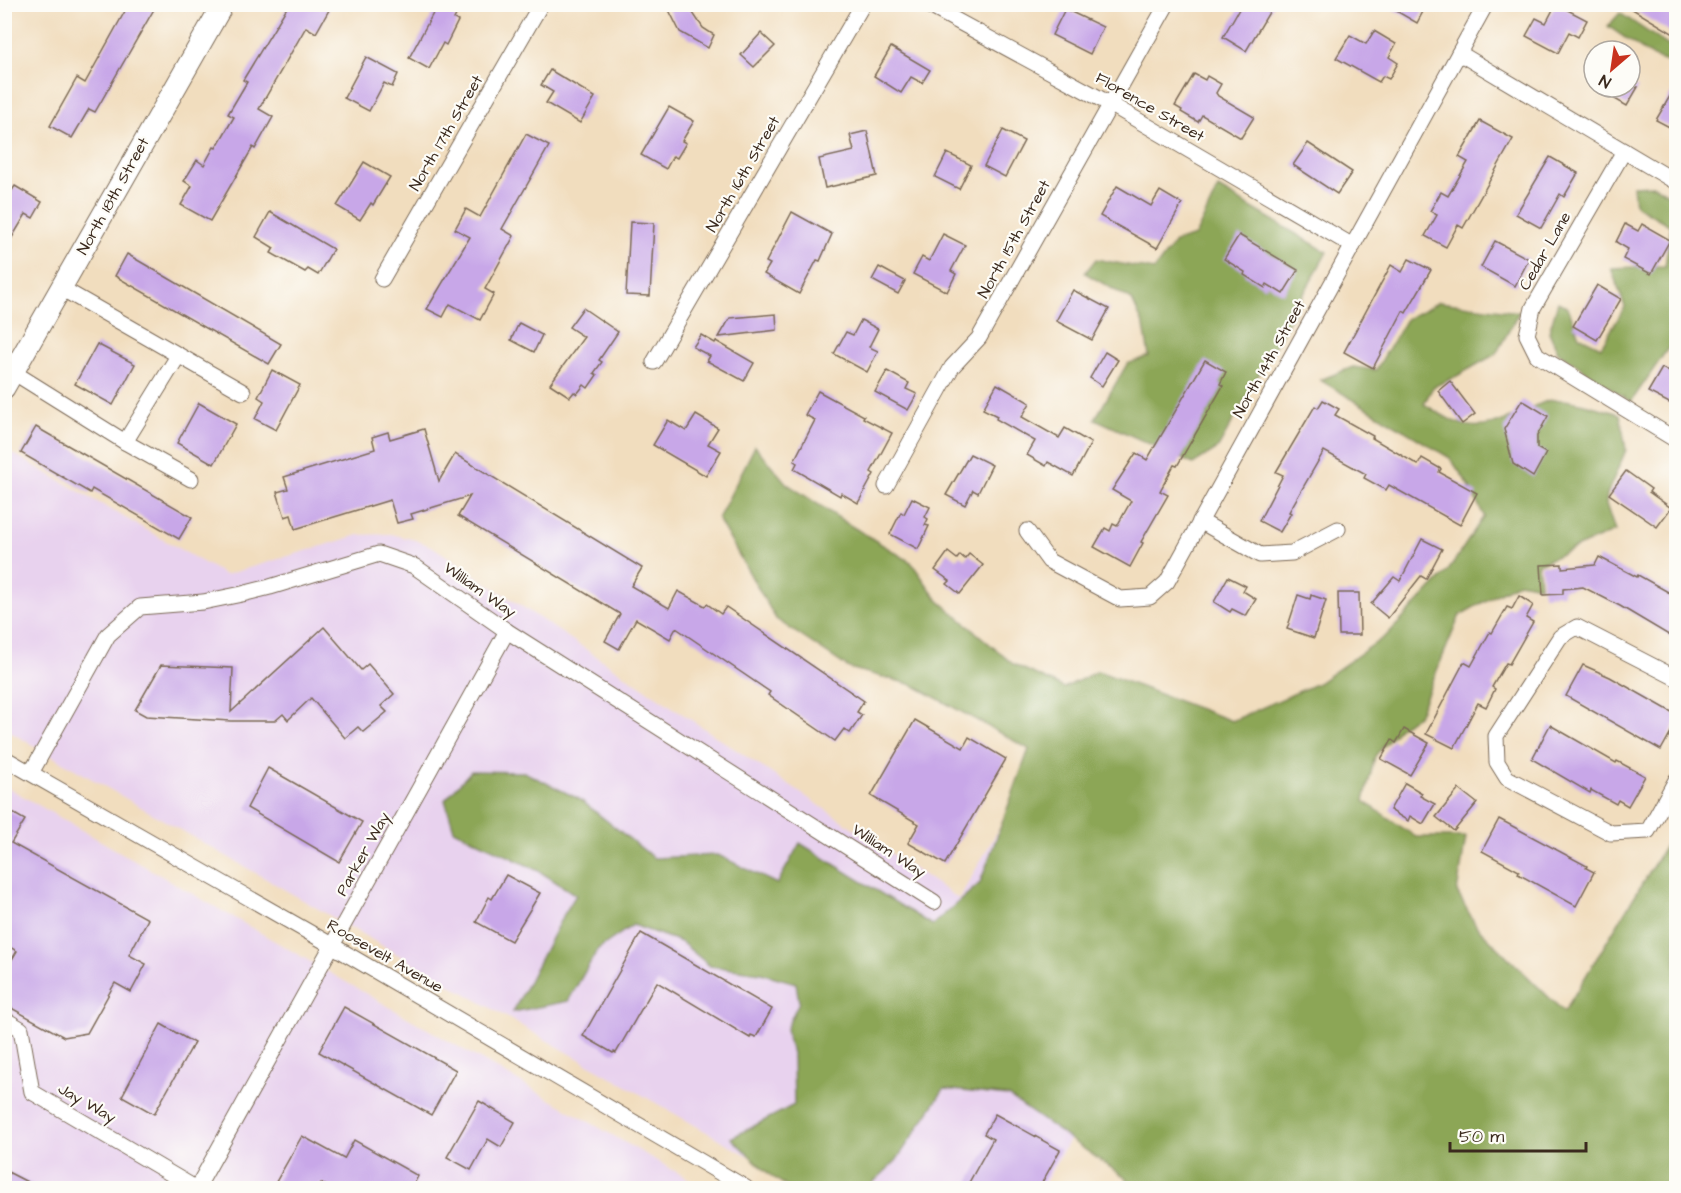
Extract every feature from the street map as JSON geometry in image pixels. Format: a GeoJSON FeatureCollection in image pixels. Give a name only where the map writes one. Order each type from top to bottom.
{"type":"FeatureCollection","features":[{"type":"Feature","properties":{"kind":"street","name":"North 18th Street"},"geometry":{"type":"LineString","coordinates":[[9,380],[223,4]]}},
{"type":"Feature","properties":{"kind":"street","name":"North 17th Street"},"geometry":{"type":"LineString","coordinates":[[382,279],[541,4]]}},
{"type":"Feature","properties":{"kind":"street","name":"North 16th Street"},"geometry":{"type":"LineString","coordinates":[[654,362],[863,4]]}},
{"type":"Feature","properties":{"kind":"street","name":"Florence Street"},"geometry":{"type":"LineString","coordinates":[[926,4],[1110,104],[1353,246]]}},
{"type":"Feature","properties":{"kind":"street","name":"North 15th Street"},"geometry":{"type":"LineString","coordinates":[[886,486],[952,367],[979,338],[1167,4]]}},
{"type":"Feature","properties":{"kind":"street","name":"North 14th Street"},"geometry":{"type":"LineString","coordinates":[[1027,531],[1049,561],[1120,599],[1150,597],[1167,582],[1486,4]]}},
{"type":"Feature","properties":{"kind":"street"},"geometry":{"type":"LineString","coordinates":[[1459,53],[1677,182]]}},
{"type":"Feature","properties":{"kind":"street","name":"Cedar Lane"},"geometry":{"type":"LineString","coordinates":[[1624,151],[1533,308],[1527,335],[1536,355],[1677,440]]}},
{"type":"Feature","properties":{"kind":"street"},"geometry":{"type":"LineString","coordinates":[[61,288],[243,392]]}},
{"type":"Feature","properties":{"kind":"street"},"geometry":{"type":"LineString","coordinates":[[125,442],[178,356]]}},
{"type":"Feature","properties":{"kind":"street"},"geometry":{"type":"LineString","coordinates":[[9,380],[190,479]]}},
{"type":"Feature","properties":{"kind":"street"},"geometry":{"type":"LineString","coordinates":[[1200,521],[1260,555],[1292,553],[1338,529]]}},
{"type":"Feature","properties":{"kind":"street","name":"William Way"},"geometry":{"type":"LineString","coordinates":[[31,773],[108,635],[140,606],[203,602],[251,592],[379,554],[414,566],[507,631],[934,902]]}},
{"type":"Feature","properties":{"kind":"street"},"geometry":{"type":"LineString","coordinates":[[1677,678],[1577,627],[1560,637],[1496,736],[1497,762],[1507,778],[1611,833],[1648,831],[1677,780]]}},
{"type":"Feature","properties":{"kind":"street","name":"Parker Way"},"geometry":{"type":"LineString","coordinates":[[196,1188],[507,631]]}},
{"type":"Feature","properties":{"kind":"street","name":"Roosevelt Avenue"},"geometry":{"type":"LineString","coordinates":[[4,758],[333,946],[747,1188]]}},
{"type":"Feature","properties":{"kind":"street","name":"Jay Way"},"geometry":{"type":"LineString","coordinates":[[4,1019],[21,1029],[32,1092],[196,1188]]}},
{"type":"Feature","properties":{"kind":"shaded area"},"geometry":{"type":"Polygon","coordinates":[[[5,449],[225,575],[359,535],[391,534],[433,547],[959,899],[1039,758],[1222,867],[1042,1188],[804,1188],[5,729],[5,449]]]}},
{"type":"Feature","properties":{"kind":"shaded area"},"geometry":{"type":"Polygon","coordinates":[[[5,786],[704,1188],[5,1188],[5,786]]]}},
{"type":"Feature","properties":{"kind":"green space"},"geometry":{"type":"Polygon","coordinates":[[[1620,13],[1676,51],[1676,65],[1653,57],[1642,49],[1642,39],[1627,39],[1608,26],[1620,13]]]}},
{"type":"Feature","properties":{"kind":"green space"},"geometry":{"type":"Polygon","coordinates":[[[1653,185],[1676,199],[1676,340],[1631,402],[1558,352],[1549,332],[1558,302],[1568,307],[1579,336],[1601,347],[1625,307],[1611,268],[1665,266],[1671,226],[1635,205],[1633,186],[1653,185]]]}},
{"type":"Feature","properties":{"kind":"green space"},"geometry":{"type":"Polygon","coordinates":[[[1218,188],[1327,252],[1218,448],[1193,464],[1095,419],[1127,364],[1149,356],[1144,326],[1132,300],[1085,273],[1096,259],[1154,270],[1175,242],[1195,236],[1218,188]]]}},
{"type":"Feature","properties":{"kind":"green space"},"geometry":{"type":"Polygon","coordinates":[[[1439,302],[1519,312],[1496,354],[1433,387],[1424,404],[1450,419],[1471,426],[1482,426],[1506,420],[1552,400],[1577,402],[1620,414],[1626,450],[1607,494],[1606,504],[1615,531],[1538,564],[1540,586],[1519,582],[1460,615],[1418,716],[1401,726],[1375,756],[1364,801],[1416,837],[1466,837],[1457,892],[1477,927],[1564,1012],[1676,828],[1676,1188],[1140,1188],[1008,1096],[944,1089],[896,1161],[867,1188],[789,1188],[770,1175],[731,1138],[794,1105],[793,1058],[786,1029],[799,1002],[796,983],[761,973],[710,966],[681,942],[633,925],[598,949],[568,1001],[513,1012],[576,895],[539,871],[454,830],[445,800],[471,771],[524,772],[579,799],[654,858],[718,855],[777,884],[800,843],[932,925],[980,883],[1029,749],[913,685],[849,668],[776,619],[718,519],[755,446],[787,484],[911,562],[937,599],[1013,664],[1064,688],[1098,671],[1232,721],[1318,683],[1387,635],[1448,571],[1484,516],[1468,484],[1450,458],[1320,380],[1353,367],[1376,370],[1406,319],[1439,302]]]}},
{"type":"Feature","properties":{"kind":"building"},"geometry":{"type":"Polygon","coordinates":[[[129,4],[157,4],[95,112],[89,109],[72,138],[50,126],[77,78],[85,83],[129,4]]]}},
{"type":"Feature","properties":{"kind":"building"},"geometry":{"type":"Polygon","coordinates":[[[289,4],[320,4],[329,10],[316,33],[306,27],[259,109],[273,117],[210,221],[181,205],[192,186],[184,181],[197,160],[204,165],[214,147],[216,148],[234,117],[228,114],[247,82],[243,80],[289,4]]]}},
{"type":"Feature","properties":{"kind":"building"},"geometry":{"type":"Polygon","coordinates":[[[442,4],[462,4],[454,19],[458,21],[446,45],[443,43],[429,69],[409,58],[436,8],[440,10],[442,4]]]}},
{"type":"Feature","properties":{"kind":"building"},"geometry":{"type":"Polygon","coordinates":[[[666,4],[687,4],[703,28],[714,35],[708,48],[680,32],[666,4]]]}},
{"type":"Feature","properties":{"kind":"building"},"geometry":{"type":"Polygon","coordinates":[[[1242,4],[1274,4],[1246,51],[1223,37],[1242,4]]]}},
{"type":"Feature","properties":{"kind":"building"},"geometry":{"type":"Polygon","coordinates":[[[1384,4],[1427,4],[1417,23],[1384,4]]]}},
{"type":"Feature","properties":{"kind":"building"},"geometry":{"type":"Polygon","coordinates":[[[1556,4],[1587,20],[1578,37],[1569,32],[1558,53],[1526,36],[1536,18],[1546,23],[1556,4]]]}},
{"type":"Feature","properties":{"kind":"building"},"geometry":{"type":"Polygon","coordinates":[[[1624,4],[1677,4],[1677,36],[1624,4]]]}},
{"type":"Feature","properties":{"kind":"building"},"geometry":{"type":"Polygon","coordinates":[[[1065,9],[1103,27],[1090,54],[1052,35],[1065,9]]]}},
{"type":"Feature","properties":{"kind":"building"},"geometry":{"type":"Polygon","coordinates":[[[1374,31],[1396,44],[1389,57],[1398,63],[1389,79],[1383,76],[1379,82],[1336,58],[1350,35],[1366,44],[1374,31]]]}},
{"type":"Feature","properties":{"kind":"building"},"geometry":{"type":"Polygon","coordinates":[[[761,33],[775,46],[754,67],[741,55],[761,33]]]}},
{"type":"Feature","properties":{"kind":"building"},"geometry":{"type":"Polygon","coordinates":[[[891,47],[930,70],[922,83],[911,77],[901,93],[874,76],[891,47]]]}},
{"type":"Feature","properties":{"kind":"building"},"geometry":{"type":"Polygon","coordinates":[[[366,57],[398,74],[392,87],[384,83],[369,111],[344,98],[366,57]]]}},
{"type":"Feature","properties":{"kind":"building"},"geometry":{"type":"Polygon","coordinates":[[[550,70],[595,97],[580,123],[546,103],[553,92],[541,85],[550,70]]]}},
{"type":"Feature","properties":{"kind":"building"},"geometry":{"type":"Polygon","coordinates":[[[1194,74],[1205,80],[1207,76],[1221,84],[1216,93],[1218,96],[1254,117],[1241,138],[1202,115],[1198,122],[1175,106],[1194,74]]]}},
{"type":"Feature","properties":{"kind":"building"},"geometry":{"type":"Polygon","coordinates":[[[1677,84],[1677,131],[1656,120],[1677,84]]]}},
{"type":"Feature","properties":{"kind":"building"},"geometry":{"type":"Polygon","coordinates":[[[1615,99],[1631,99],[1627,106],[1615,99]]]}},
{"type":"Feature","properties":{"kind":"building"},"geometry":{"type":"Polygon","coordinates":[[[669,107],[694,121],[682,141],[686,143],[677,158],[673,156],[666,169],[641,155],[669,107]]]}},
{"type":"Feature","properties":{"kind":"building"},"geometry":{"type":"Polygon","coordinates":[[[1480,121],[1513,139],[1463,228],[1458,225],[1446,247],[1425,236],[1437,215],[1430,211],[1441,192],[1448,196],[1468,162],[1459,157],[1480,121]]]}},
{"type":"Feature","properties":{"kind":"building"},"geometry":{"type":"Polygon","coordinates":[[[1003,130],[1024,141],[1005,177],[984,166],[1003,130]]]}},
{"type":"Feature","properties":{"kind":"building"},"geometry":{"type":"Polygon","coordinates":[[[867,131],[877,176],[825,188],[819,159],[854,151],[850,135],[867,131]]]}},
{"type":"Feature","properties":{"kind":"building"},"geometry":{"type":"Polygon","coordinates":[[[526,134],[549,146],[502,229],[514,236],[485,289],[494,294],[480,320],[450,304],[443,317],[427,309],[470,237],[455,229],[466,209],[480,217],[526,134]]]}},
{"type":"Feature","properties":{"kind":"building"},"geometry":{"type":"Polygon","coordinates":[[[1308,143],[1352,172],[1337,194],[1293,165],[1308,143]]]}},
{"type":"Feature","properties":{"kind":"building"},"geometry":{"type":"Polygon","coordinates":[[[947,153],[971,165],[959,189],[935,177],[947,153]]]}},
{"type":"Feature","properties":{"kind":"building"},"geometry":{"type":"Polygon","coordinates":[[[1550,157],[1578,173],[1564,197],[1560,194],[1541,228],[1516,214],[1550,157]]]}},
{"type":"Feature","properties":{"kind":"building"},"geometry":{"type":"Polygon","coordinates":[[[364,162],[390,177],[373,205],[371,203],[360,220],[337,206],[364,162]]]}},
{"type":"Feature","properties":{"kind":"building"},"geometry":{"type":"Polygon","coordinates":[[[15,186],[42,202],[33,218],[26,214],[4,251],[4,188],[11,192],[15,186]]]}},
{"type":"Feature","properties":{"kind":"building"},"geometry":{"type":"Polygon","coordinates":[[[1117,186],[1151,206],[1160,191],[1182,204],[1157,248],[1100,216],[1117,186]]]}},
{"type":"Feature","properties":{"kind":"building"},"geometry":{"type":"Polygon","coordinates":[[[270,212],[333,249],[318,275],[308,269],[305,272],[271,253],[274,248],[256,237],[270,212]]]}},
{"type":"Feature","properties":{"kind":"building"},"geometry":{"type":"Polygon","coordinates":[[[792,212],[832,234],[820,261],[817,260],[799,294],[764,274],[770,264],[766,262],[792,212]]]}},
{"type":"Feature","properties":{"kind":"building"},"geometry":{"type":"Polygon","coordinates":[[[630,222],[654,223],[650,296],[626,295],[630,222]]]}},
{"type":"Feature","properties":{"kind":"building"},"geometry":{"type":"Polygon","coordinates":[[[1625,224],[1638,231],[1642,224],[1670,240],[1651,274],[1623,259],[1628,249],[1616,242],[1625,224]]]}},
{"type":"Feature","properties":{"kind":"building"},"geometry":{"type":"Polygon","coordinates":[[[943,234],[965,245],[951,271],[956,274],[947,292],[913,274],[922,257],[929,261],[943,234]]]}},
{"type":"Feature","properties":{"kind":"building"},"geometry":{"type":"Polygon","coordinates":[[[1239,235],[1298,270],[1283,294],[1267,284],[1265,288],[1224,259],[1239,235]]]}},
{"type":"Feature","properties":{"kind":"building"},"geometry":{"type":"Polygon","coordinates":[[[1495,241],[1529,259],[1515,286],[1481,267],[1495,241]]]}},
{"type":"Feature","properties":{"kind":"building"},"geometry":{"type":"Polygon","coordinates":[[[127,254],[281,344],[269,364],[115,276],[127,254]]]}},
{"type":"Feature","properties":{"kind":"building"},"geometry":{"type":"Polygon","coordinates":[[[1409,259],[1431,270],[1406,313],[1403,311],[1373,368],[1344,352],[1391,265],[1402,272],[1409,259]]]}},
{"type":"Feature","properties":{"kind":"building"},"geometry":{"type":"Polygon","coordinates":[[[879,267],[905,281],[898,294],[872,280],[879,267]]]}},
{"type":"Feature","properties":{"kind":"building"},"geometry":{"type":"Polygon","coordinates":[[[1597,285],[1621,299],[1597,340],[1573,326],[1597,285]]]}},
{"type":"Feature","properties":{"kind":"building"},"geometry":{"type":"Polygon","coordinates":[[[1073,290],[1109,309],[1092,340],[1056,321],[1073,290]]]}},
{"type":"Feature","properties":{"kind":"building"},"geometry":{"type":"Polygon","coordinates":[[[583,308],[618,332],[599,360],[602,362],[594,373],[597,375],[588,388],[584,385],[577,394],[574,392],[570,397],[550,384],[584,337],[569,327],[583,308]]]}},
{"type":"Feature","properties":{"kind":"building"},"geometry":{"type":"Polygon","coordinates":[[[776,314],[777,330],[719,337],[730,318],[776,314]]]}},
{"type":"Feature","properties":{"kind":"building"},"geometry":{"type":"Polygon","coordinates":[[[861,320],[878,329],[869,347],[878,351],[867,372],[834,354],[846,332],[853,335],[861,320]]]}},
{"type":"Feature","properties":{"kind":"building"},"geometry":{"type":"Polygon","coordinates":[[[519,323],[542,335],[534,352],[511,340],[519,323]]]}},
{"type":"Feature","properties":{"kind":"building"},"geometry":{"type":"Polygon","coordinates":[[[701,335],[754,363],[744,381],[707,361],[710,356],[693,347],[701,335]]]}},
{"type":"Feature","properties":{"kind":"building"},"geometry":{"type":"Polygon","coordinates":[[[97,344],[135,364],[113,405],[75,384],[97,344]]]}},
{"type":"Feature","properties":{"kind":"building"},"geometry":{"type":"Polygon","coordinates":[[[1105,352],[1118,360],[1102,386],[1090,378],[1105,352]]]}},
{"type":"Feature","properties":{"kind":"building"},"geometry":{"type":"Polygon","coordinates":[[[1205,360],[1226,372],[1220,384],[1223,386],[1160,491],[1168,495],[1141,542],[1143,543],[1130,567],[1094,547],[1105,528],[1110,531],[1113,524],[1117,526],[1131,501],[1112,490],[1136,453],[1147,460],[1205,360]]]}},
{"type":"Feature","properties":{"kind":"building"},"geometry":{"type":"Polygon","coordinates":[[[1662,368],[1677,376],[1677,407],[1648,392],[1662,368]]]}},
{"type":"Feature","properties":{"kind":"building"},"geometry":{"type":"Polygon","coordinates":[[[272,370],[300,385],[276,430],[255,419],[264,401],[258,397],[272,370]]]}},
{"type":"Feature","properties":{"kind":"building"},"geometry":{"type":"Polygon","coordinates":[[[887,371],[909,383],[906,389],[917,394],[908,410],[875,392],[887,371]]]}},
{"type":"Feature","properties":{"kind":"building"},"geometry":{"type":"Polygon","coordinates":[[[1450,381],[1475,414],[1462,424],[1438,391],[1450,381]]]}},
{"type":"Feature","properties":{"kind":"building"},"geometry":{"type":"Polygon","coordinates":[[[997,384],[1030,403],[1022,417],[1059,438],[1065,428],[1091,443],[1073,476],[1048,462],[1046,466],[1027,455],[1035,441],[983,409],[997,384]]]}},
{"type":"Feature","properties":{"kind":"building"},"geometry":{"type":"Polygon","coordinates":[[[818,391],[892,433],[871,472],[874,474],[858,503],[841,493],[840,496],[794,469],[797,463],[794,461],[815,420],[805,415],[818,391]]]}},
{"type":"Feature","properties":{"kind":"building"},"geometry":{"type":"Polygon","coordinates":[[[1323,400],[1339,409],[1335,415],[1373,436],[1372,438],[1418,465],[1422,458],[1441,469],[1439,472],[1477,493],[1460,525],[1389,485],[1386,490],[1364,478],[1366,474],[1324,451],[1280,532],[1259,521],[1283,475],[1276,472],[1315,406],[1318,408],[1323,400]]]}},
{"type":"Feature","properties":{"kind":"building"},"geometry":{"type":"Polygon","coordinates":[[[1522,400],[1548,416],[1537,436],[1537,448],[1546,453],[1533,477],[1513,464],[1504,429],[1522,400]]]}},
{"type":"Feature","properties":{"kind":"building"},"geometry":{"type":"Polygon","coordinates":[[[199,403],[236,424],[214,464],[177,443],[199,403]]]}},
{"type":"Feature","properties":{"kind":"building"},"geometry":{"type":"Polygon","coordinates":[[[696,415],[718,428],[708,444],[721,451],[706,476],[653,445],[668,420],[686,431],[696,415]]]}},
{"type":"Feature","properties":{"kind":"building"},"geometry":{"type":"Polygon","coordinates":[[[36,427],[192,517],[179,539],[92,489],[90,493],[21,453],[36,427]]]}},
{"type":"Feature","properties":{"kind":"building"},"geometry":{"type":"Polygon","coordinates":[[[424,429],[439,481],[455,454],[642,568],[631,586],[669,608],[678,591],[705,606],[707,604],[721,614],[726,607],[864,701],[857,712],[862,715],[850,733],[844,729],[835,741],[768,695],[770,692],[676,628],[670,639],[636,619],[619,649],[605,641],[620,614],[458,516],[470,496],[411,514],[413,519],[397,523],[390,500],[295,529],[291,515],[285,517],[277,492],[288,489],[284,477],[375,449],[372,437],[388,432],[390,439],[424,429]]]}},
{"type":"Feature","properties":{"kind":"building"},"geometry":{"type":"Polygon","coordinates":[[[970,454],[992,465],[978,493],[973,490],[965,505],[946,495],[970,454]]]}},
{"type":"Feature","properties":{"kind":"building"},"geometry":{"type":"Polygon","coordinates":[[[1626,471],[1651,489],[1649,492],[1671,508],[1657,527],[1609,494],[1626,471]]]}},
{"type":"Feature","properties":{"kind":"building"},"geometry":{"type":"Polygon","coordinates":[[[912,498],[930,507],[925,517],[928,519],[925,525],[929,526],[918,549],[890,534],[901,512],[904,514],[912,498]]]}},
{"type":"Feature","properties":{"kind":"building"},"geometry":{"type":"Polygon","coordinates":[[[1422,539],[1442,549],[1426,579],[1421,576],[1388,618],[1371,604],[1394,577],[1400,581],[1422,539]]]}},
{"type":"Feature","properties":{"kind":"building"},"geometry":{"type":"Polygon","coordinates":[[[948,552],[957,559],[960,555],[965,559],[969,554],[983,565],[960,594],[947,584],[950,581],[935,570],[948,552]]]}},
{"type":"Feature","properties":{"kind":"building"},"geometry":{"type":"Polygon","coordinates":[[[1599,557],[1677,597],[1677,640],[1583,587],[1563,589],[1563,594],[1543,595],[1541,565],[1562,564],[1562,568],[1595,565],[1599,557]]]}},
{"type":"Feature","properties":{"kind":"building"},"geometry":{"type":"Polygon","coordinates":[[[1228,577],[1246,586],[1243,591],[1256,599],[1246,616],[1232,609],[1230,612],[1214,602],[1228,577]]]}},
{"type":"Feature","properties":{"kind":"building"},"geometry":{"type":"Polygon","coordinates":[[[1338,593],[1359,593],[1360,635],[1339,635],[1338,593]]]}},
{"type":"Feature","properties":{"kind":"building"},"geometry":{"type":"Polygon","coordinates":[[[1298,595],[1310,599],[1311,595],[1326,600],[1314,638],[1287,629],[1298,595]]]}},
{"type":"Feature","properties":{"kind":"building"},"geometry":{"type":"Polygon","coordinates":[[[1519,596],[1533,605],[1526,618],[1533,622],[1509,664],[1506,663],[1492,687],[1495,689],[1486,707],[1478,703],[1454,748],[1426,734],[1464,662],[1471,666],[1507,607],[1512,609],[1519,596]]]}},
{"type":"Feature","properties":{"kind":"building"},"geometry":{"type":"Polygon","coordinates":[[[324,627],[361,670],[368,664],[394,694],[381,706],[387,712],[363,732],[358,727],[345,738],[311,698],[288,720],[283,714],[275,721],[146,716],[135,710],[161,665],[233,668],[231,712],[324,627]]]}},
{"type":"Feature","properties":{"kind":"building"},"geometry":{"type":"Polygon","coordinates":[[[1583,665],[1610,677],[1677,715],[1677,721],[1661,750],[1566,696],[1583,665]]]}},
{"type":"Feature","properties":{"kind":"building"},"geometry":{"type":"Polygon","coordinates":[[[915,720],[963,748],[969,737],[1006,759],[945,864],[908,843],[919,824],[871,796],[915,720]]]}},
{"type":"Feature","properties":{"kind":"building"},"geometry":{"type":"Polygon","coordinates":[[[1550,725],[1616,763],[1617,761],[1645,776],[1628,806],[1618,800],[1616,804],[1591,790],[1590,793],[1532,759],[1550,725]]]}},
{"type":"Feature","properties":{"kind":"building"},"geometry":{"type":"Polygon","coordinates":[[[1404,729],[1429,743],[1410,775],[1381,759],[1392,740],[1396,743],[1404,729]]]}},
{"type":"Feature","properties":{"kind":"building"},"geometry":{"type":"Polygon","coordinates":[[[268,768],[362,822],[339,862],[247,808],[268,768]]]}},
{"type":"Feature","properties":{"kind":"building"},"geometry":{"type":"Polygon","coordinates":[[[1405,783],[1422,793],[1420,796],[1435,804],[1423,824],[1410,816],[1408,821],[1390,810],[1405,783]]]}},
{"type":"Feature","properties":{"kind":"building"},"geometry":{"type":"Polygon","coordinates":[[[1459,789],[1477,803],[1454,831],[1436,817],[1459,789]]]}},
{"type":"Feature","properties":{"kind":"building"},"geometry":{"type":"Polygon","coordinates":[[[4,808],[25,820],[11,843],[148,919],[129,955],[146,964],[131,992],[115,983],[87,1033],[64,1037],[4,1004],[4,973],[17,951],[4,944],[4,808]]]}},
{"type":"Feature","properties":{"kind":"building"},"geometry":{"type":"Polygon","coordinates":[[[1499,819],[1587,866],[1586,868],[1594,872],[1576,906],[1482,851],[1499,819]]]}},
{"type":"Feature","properties":{"kind":"building"},"geometry":{"type":"Polygon","coordinates":[[[506,875],[540,893],[511,941],[476,922],[489,897],[492,899],[506,875]]]}},
{"type":"Feature","properties":{"kind":"building"},"geometry":{"type":"Polygon","coordinates":[[[641,933],[772,1009],[756,1037],[751,1035],[750,1038],[657,982],[616,1053],[583,1036],[641,933]]]}},
{"type":"Feature","properties":{"kind":"building"},"geometry":{"type":"Polygon","coordinates":[[[344,1007],[456,1070],[431,1115],[319,1052],[344,1007]]]}},
{"type":"Feature","properties":{"kind":"building"},"geometry":{"type":"Polygon","coordinates":[[[161,1024],[194,1043],[154,1114],[122,1096],[161,1024]]]}},
{"type":"Feature","properties":{"kind":"building"},"geometry":{"type":"Polygon","coordinates":[[[479,1101],[515,1122],[501,1147],[488,1139],[471,1170],[447,1157],[479,1101]]]}},
{"type":"Feature","properties":{"kind":"building"},"geometry":{"type":"Polygon","coordinates":[[[995,1114],[1060,1150],[1039,1188],[966,1188],[993,1139],[984,1134],[995,1114]]]}},
{"type":"Feature","properties":{"kind":"building"},"geometry":{"type":"Polygon","coordinates":[[[302,1136],[344,1159],[354,1140],[418,1176],[412,1188],[331,1188],[321,1183],[318,1188],[288,1188],[276,1182],[302,1136]]]}},
{"type":"Feature","properties":{"kind":"building"},"geometry":{"type":"Polygon","coordinates":[[[4,1170],[39,1188],[4,1188],[4,1170]]]}}]}
